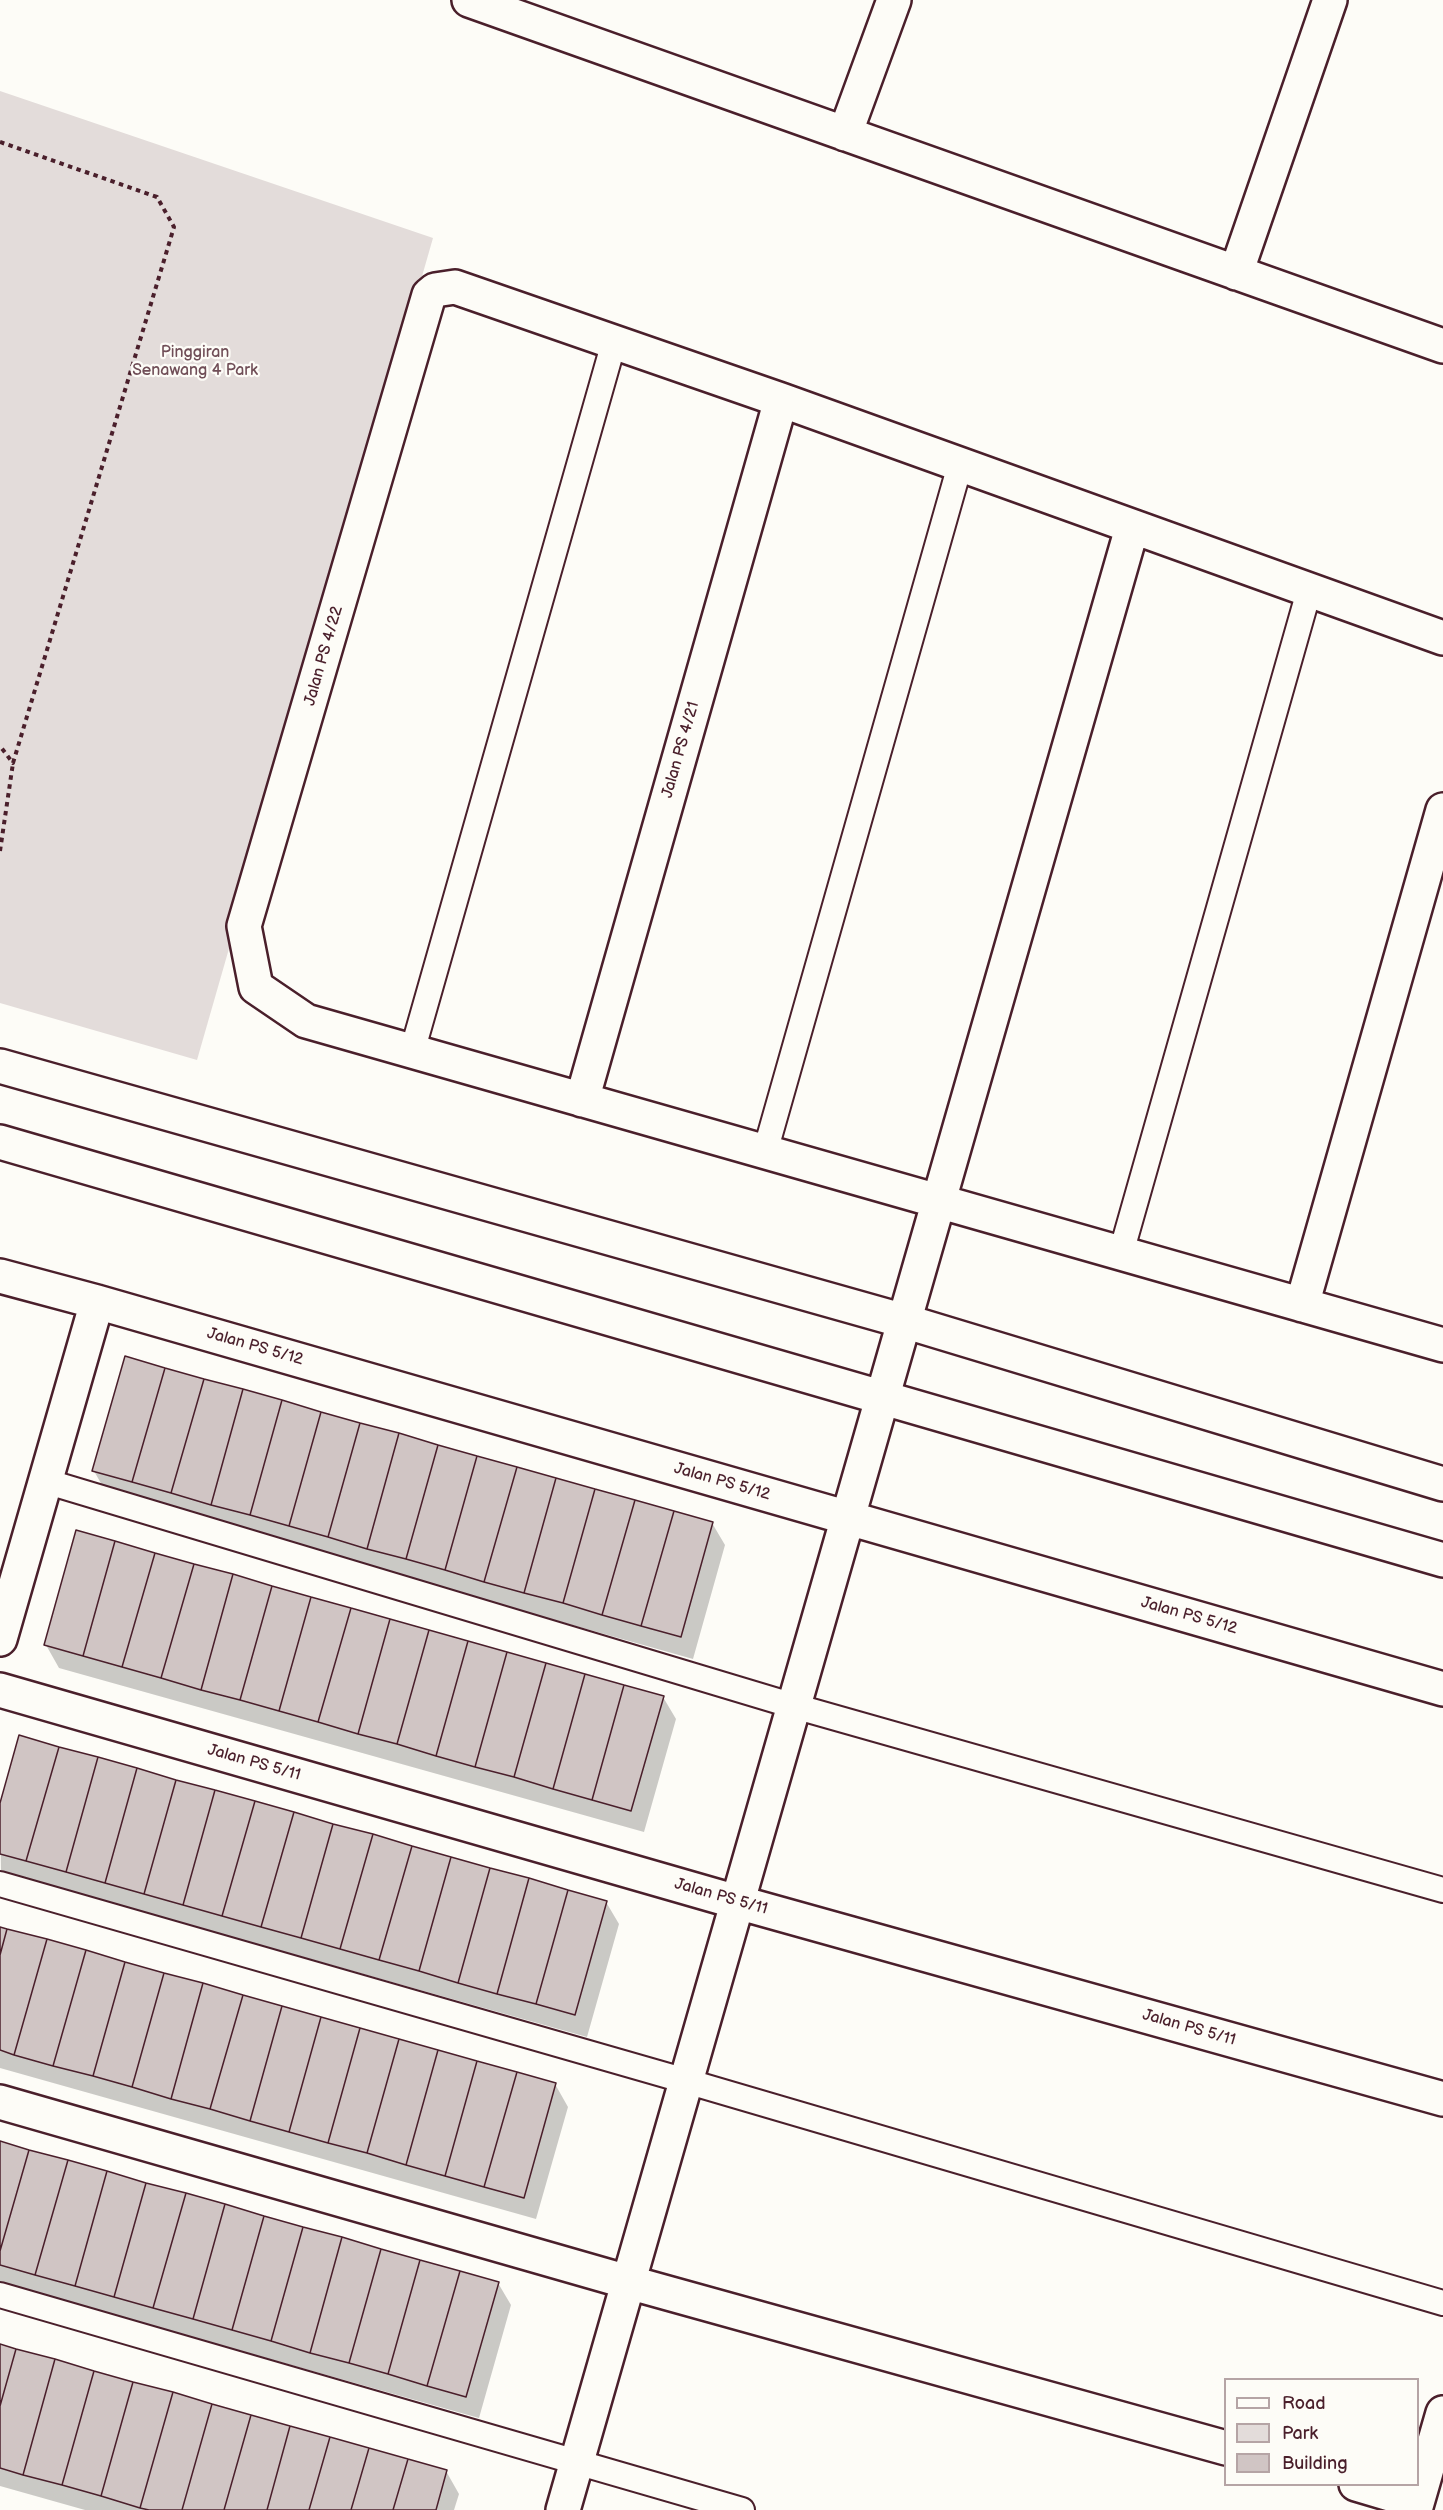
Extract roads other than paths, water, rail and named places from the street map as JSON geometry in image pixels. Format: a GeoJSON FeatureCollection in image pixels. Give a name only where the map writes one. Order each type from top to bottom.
{"type":"FeatureCollection","features":[{"type":"Feature","properties":{"kind":"street"},"geometry":{"type":"LineString","coordinates":[[845,134],[894,0]]}},
{"type":"Feature","properties":{"kind":"street"},"geometry":{"type":"LineString","coordinates":[[1236,273],[1330,0]]}},
{"type":"Feature","properties":{"kind":"street"},"geometry":{"type":"LineString","coordinates":[[476,1],[1443,346]]}},
{"type":"Feature","properties":{"kind":"street","name":"Jalan PS 4/22"},"geometry":{"type":"LineString","coordinates":[[412,1052],[306,1021],[256,987],[244,926],[429,295],[435,290],[455,287],[614,342]]}},
{"type":"Feature","properties":{"kind":"street"},"geometry":{"type":"LineString","coordinates":[[614,342],[1443,638]]}},
{"type":"Feature","properties":{"kind":"street","name":"Jalan PS 4/21"},"geometry":{"type":"LineString","coordinates":[[582,1100],[781,400]]}},
{"type":"Feature","properties":{"kind":"street"},"geometry":{"type":"LineString","coordinates":[[563,2510],[1132,528]]}},
{"type":"Feature","properties":{"kind":"street"},"geometry":{"type":"LineString","coordinates":[[1302,1305],[1443,810]]}},
{"type":"Feature","properties":{"kind":"street"},"geometry":{"type":"LineString","coordinates":[[412,1052],[1443,1345]]}},
{"type":"Feature","properties":{"kind":"street"},"geometry":{"type":"LineString","coordinates":[[0,1066],[904,1321],[1443,1484]]}},
{"type":"Feature","properties":{"kind":"street"},"geometry":{"type":"LineString","coordinates":[[0,1142],[1443,1560]]}},
{"type":"Feature","properties":{"kind":"street","name":"Jalan PS 5/12"},"geometry":{"type":"LineString","coordinates":[[0,1276],[1443,1689]]}},
{"type":"Feature","properties":{"kind":"street"},"geometry":{"type":"LineString","coordinates":[[0,1639],[97,1302]]}},
{"type":"Feature","properties":{"kind":"street","name":"Jalan PS 5/11"},"geometry":{"type":"LineString","coordinates":[[0,1690],[737,1902],[1443,2099]]}},
{"type":"Feature","properties":{"kind":"street"},"geometry":{"type":"LineString","coordinates":[[0,2102],[628,2282],[1224,2447]]}},
{"type":"Feature","properties":{"kind":"street"},"geometry":{"type":"LineString","coordinates":[[1361,2486],[1416,2506],[1443,2413]]}},
{"type":"Feature","properties":{"kind":"lane"},"geometry":{"type":"LineString","coordinates":[[412,1052],[614,342]]}},
{"type":"Feature","properties":{"kind":"lane"},"geometry":{"type":"LineString","coordinates":[[765,1152],[960,465]]}},
{"type":"Feature","properties":{"kind":"lane"},"geometry":{"type":"LineString","coordinates":[[1121,1253],[1309,591]]}},
{"type":"Feature","properties":{"kind":"lane"},"geometry":{"type":"LineString","coordinates":[[45,1481],[794,1706],[1443,1890]]}},
{"type":"Feature","properties":{"kind":"lane"},"geometry":{"type":"LineString","coordinates":[[0,1884],[686,2081],[1443,2303]]}},
{"type":"Feature","properties":{"kind":"lane"},"geometry":{"type":"LineString","coordinates":[[0,2295],[742,2510]]}},
{"type":"Feature","properties":{"kind":"park label","name":"Pinggiran Senawang 4 Park"},"geometry":{"type":"Point","coordinates":[195,362]}}]}
